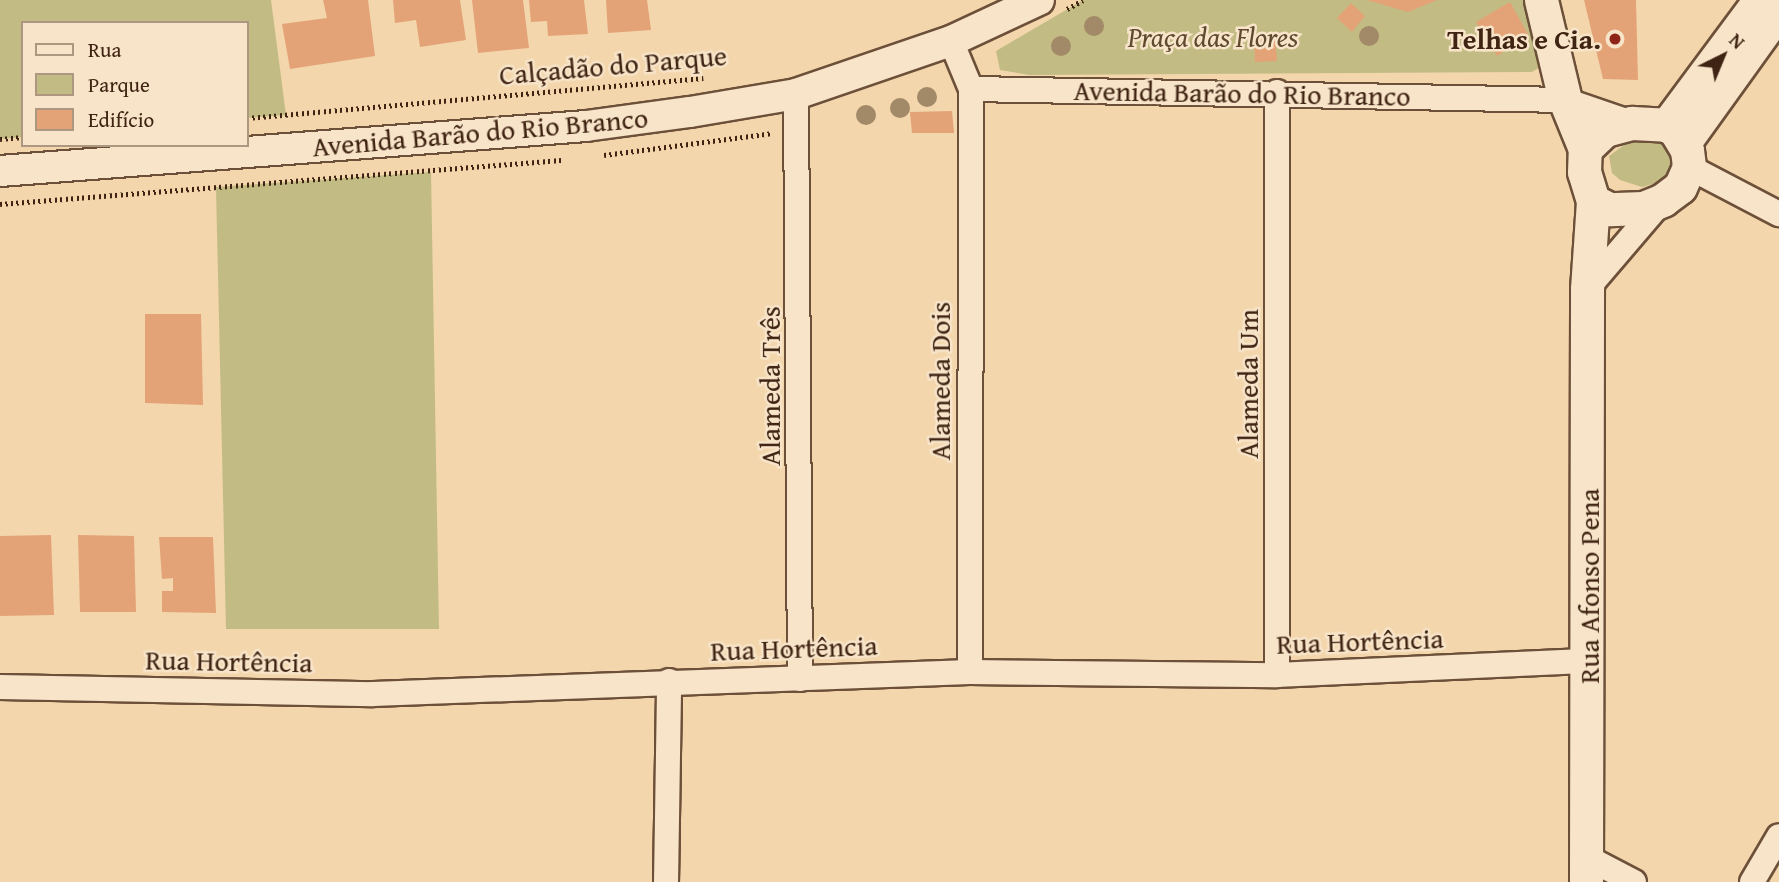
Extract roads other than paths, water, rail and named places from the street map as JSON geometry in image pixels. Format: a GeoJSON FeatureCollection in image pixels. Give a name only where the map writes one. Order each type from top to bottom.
{"type":"FeatureCollection","features":[{"type":"Feature","properties":{"kind":"main road"},"geometry":{"type":"LineString","coordinates":[[1541,0],[1565,100],[1585,149],[1584,172],[1593,201],[1622,211],[1663,200],[1680,187],[1680,146],[1632,123],[1605,130],[1585,149]]}},
{"type":"Feature","properties":{"kind":"main road","name":"Rua Afonso Pena"},"geometry":{"type":"LineString","coordinates":[[1586,870],[1590,661],[1587,289],[1593,201]]}},
{"type":"Feature","properties":{"kind":"street","name":"Avenida Barão do Rio Branco"},"geometry":{"type":"LineString","coordinates":[[0,171],[586,126],[796,94],[951,41],[1039,0]]}},
{"type":"Feature","properties":{"kind":"street"},"geometry":{"type":"LineString","coordinates":[[1680,146],[1759,0]]}},
{"type":"Feature","properties":{"kind":"street"},"geometry":{"type":"LineString","coordinates":[[1680,146],[1779,14]]}},
{"type":"Feature","properties":{"kind":"street"},"geometry":{"type":"LineString","coordinates":[[951,41],[971,89]]}},
{"type":"Feature","properties":{"kind":"street","name":"Avenida Barão do Rio Branco"},"geometry":{"type":"LineString","coordinates":[[971,89],[1278,92],[1565,100]]}},
{"type":"Feature","properties":{"kind":"street","name":"Alameda Dois"},"geometry":{"type":"LineString","coordinates":[[970,672],[971,89]]}},
{"type":"Feature","properties":{"kind":"street","name":"Alameda Um"},"geometry":{"type":"LineString","coordinates":[[1278,92],[1278,675]]}},
{"type":"Feature","properties":{"kind":"street","name":"Alameda Três"},"geometry":{"type":"LineString","coordinates":[[796,94],[800,678]]}},
{"type":"Feature","properties":{"kind":"street"},"geometry":{"type":"LineString","coordinates":[[1565,100],[1632,123]]}},
{"type":"Feature","properties":{"kind":"street"},"geometry":{"type":"LineString","coordinates":[[1680,146],[1779,214]]}},
{"type":"Feature","properties":{"kind":"street"},"geometry":{"type":"LineString","coordinates":[[1587,289],[1663,200]]}},
{"type":"Feature","properties":{"kind":"street","name":"Rua Hortência"},"geometry":{"type":"LineString","coordinates":[[0,688],[373,694],[970,672],[1278,675],[1590,661]]}},
{"type":"Feature","properties":{"kind":"street"},"geometry":{"type":"LineString","coordinates":[[666,882],[669,681]]}},
{"type":"Feature","properties":{"kind":"street"},"geometry":{"type":"LineString","coordinates":[[1752,882],[1779,836]]}},
{"type":"Feature","properties":{"kind":"street"},"geometry":{"type":"LineString","coordinates":[[1586,870],[1634,882]]}},
{"type":"Feature","properties":{"kind":"place","name":"Telhas e Cia."},"geometry":{"type":"Point","coordinates":[1615,39]}},
{"type":"Feature","properties":{"kind":"park label","name":"Praça das Flores"},"geometry":{"type":"Point","coordinates":[1213,37]}}]}
